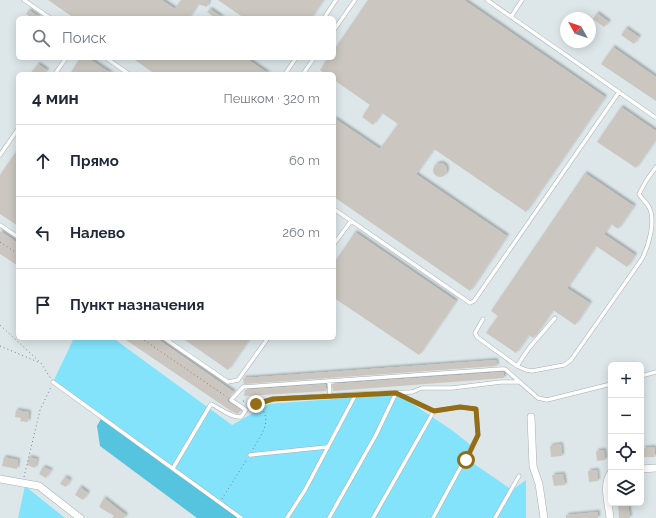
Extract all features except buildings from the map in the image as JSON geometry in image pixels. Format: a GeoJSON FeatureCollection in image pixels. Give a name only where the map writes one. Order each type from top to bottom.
{"type":"FeatureCollection","features":[{"type":"Feature","properties":{"kind":"street"},"geometry":{"type":"LineString","coordinates":[[531,417],[534,466],[539,484],[544,518]]}},
{"type":"Feature","properties":{"kind":"street"},"geometry":{"type":"LineString","coordinates":[[644,469],[656,468]]}},
{"type":"Feature","properties":{"kind":"street"},"geometry":{"type":"LineString","coordinates":[[608,476],[608,497]]}},
{"type":"Feature","properties":{"kind":"street"},"geometry":{"type":"LineString","coordinates":[[0,479],[39,486],[80,518]]}},
{"type":"Feature","properties":{"kind":"street"},"geometry":{"type":"LineString","coordinates":[[609,506],[610,518]]}},
{"type":"Feature","properties":{"kind":"lane"},"geometry":{"type":"LineString","coordinates":[[24,0],[47,16]]}},
{"type":"Feature","properties":{"kind":"lane"},"geometry":{"type":"LineString","coordinates":[[325,16],[336,0]]}},
{"type":"Feature","properties":{"kind":"lane"},"geometry":{"type":"LineString","coordinates":[[336,27],[354,0]]}},
{"type":"Feature","properties":{"kind":"lane"},"geometry":{"type":"LineString","coordinates":[[487,0],[656,118]]}},
{"type":"Feature","properties":{"kind":"lane"},"geometry":{"type":"LineString","coordinates":[[511,17],[522,0]]}},
{"type":"Feature","properties":{"kind":"lane"},"geometry":{"type":"LineString","coordinates":[[56,72],[65,60]]}},
{"type":"Feature","properties":{"kind":"lane"},"geometry":{"type":"LineString","coordinates":[[109,60],[126,72]]}},
{"type":"Feature","properties":{"kind":"lane"},"geometry":{"type":"LineString","coordinates":[[286,72],[295,60]]}},
{"type":"Feature","properties":{"kind":"lane"},"geometry":{"type":"LineString","coordinates":[[304,72],[313,60]]}},
{"type":"Feature","properties":{"kind":"lane"},"geometry":{"type":"LineString","coordinates":[[336,210],[470,303],[474,301],[619,92]]}},
{"type":"Feature","properties":{"kind":"lane"},"geometry":{"type":"LineString","coordinates":[[0,156],[16,132]]}},
{"type":"Feature","properties":{"kind":"lane"},"geometry":{"type":"LineString","coordinates":[[483,319],[475,333],[477,337],[517,366],[532,371],[564,365],[571,360],[642,259],[650,243],[653,220],[650,208],[639,194],[656,167]]}},
{"type":"Feature","properties":{"kind":"lane"},"geometry":{"type":"LineString","coordinates":[[336,241],[351,221]]}},
{"type":"Feature","properties":{"kind":"lane"},"geometry":{"type":"LineString","coordinates":[[0,225],[16,236]]}},
{"type":"Feature","properties":{"kind":"lane"},"geometry":{"type":"LineString","coordinates":[[517,366],[529,348],[555,318]]}},
{"type":"Feature","properties":{"kind":"lane"},"geometry":{"type":"LineString","coordinates":[[167,340],[228,382],[238,380],[267,340]]}},
{"type":"Feature","properties":{"kind":"lane"},"geometry":{"type":"LineString","coordinates":[[173,468],[211,404],[221,408],[235,418],[241,417],[246,410],[231,400],[244,387],[501,368],[505,369],[538,398],[547,400],[608,385]]}},
{"type":"Feature","properties":{"kind":"lane"},"geometry":{"type":"LineString","coordinates":[[644,375],[656,372]]}},
{"type":"Feature","properties":{"kind":"lane"},"geometry":{"type":"LineString","coordinates":[[329,381],[330,396]]}},
{"type":"Feature","properties":{"kind":"lane"},"geometry":{"type":"LineString","coordinates":[[53,382],[241,518]]}},
{"type":"Feature","properties":{"kind":"lane"},"geometry":{"type":"LineString","coordinates":[[256,404],[273,399],[412,392],[422,388],[452,388],[501,382],[519,382]]}},
{"type":"Feature","properties":{"kind":"lane"},"geometry":{"type":"LineString","coordinates":[[396,393],[434,411],[460,407],[476,409],[478,435],[433,518]]}},
{"type":"Feature","properties":{"kind":"lane"},"geometry":{"type":"LineString","coordinates":[[329,518],[376,435],[396,393]]}},
{"type":"Feature","properties":{"kind":"lane"},"geometry":{"type":"LineString","coordinates":[[287,518],[305,490],[356,394]]}},
{"type":"Feature","properties":{"kind":"lane"},"geometry":{"type":"LineString","coordinates":[[373,518],[434,411]]}},
{"type":"Feature","properties":{"kind":"lane"},"geometry":{"type":"LineString","coordinates":[[250,454],[327,447]]}},
{"type":"Feature","properties":{"kind":"lane"},"geometry":{"type":"LineString","coordinates":[[495,518],[519,476]]}},
{"type":"Feature","properties":{"kind":"path"},"geometry":{"type":"LineString","coordinates":[[0,242],[16,253]]}},
{"type":"Feature","properties":{"kind":"path"},"geometry":{"type":"LineString","coordinates":[[0,325],[16,340]]}},
{"type":"Feature","properties":{"kind":"path"},"geometry":{"type":"LineString","coordinates":[[16,340],[41,363],[53,382],[40,410],[28,453],[22,483]]}},
{"type":"Feature","properties":{"kind":"path"},"geometry":{"type":"LineString","coordinates":[[0,346],[41,363]]}},
{"type":"Feature","properties":{"kind":"shaded area"},"geometry":{"type":"Polygon","coordinates":[[[73,340],[116,340],[232,425],[269,404],[398,394],[453,431],[472,446],[467,459],[512,490],[526,480],[526,518],[241,518],[53,382],[73,340]]]}},
{"type":"Feature","properties":{"kind":"shaded area"},"geometry":{"type":"Polygon","coordinates":[[[102,417],[241,518],[197,518],[100,446],[97,426],[102,417]]]}},
{"type":"Feature","properties":{"kind":"shaded area"},"geometry":{"type":"Polygon","coordinates":[[[25,486],[65,518],[18,518],[25,486]]]}},
{"type":"Feature","properties":{"kind":"route"},"geometry":{"type":"LineString","coordinates":[[256,404],[273,399],[396,393],[434,411],[460,407],[476,409],[478,435],[466,460]]}}]}
